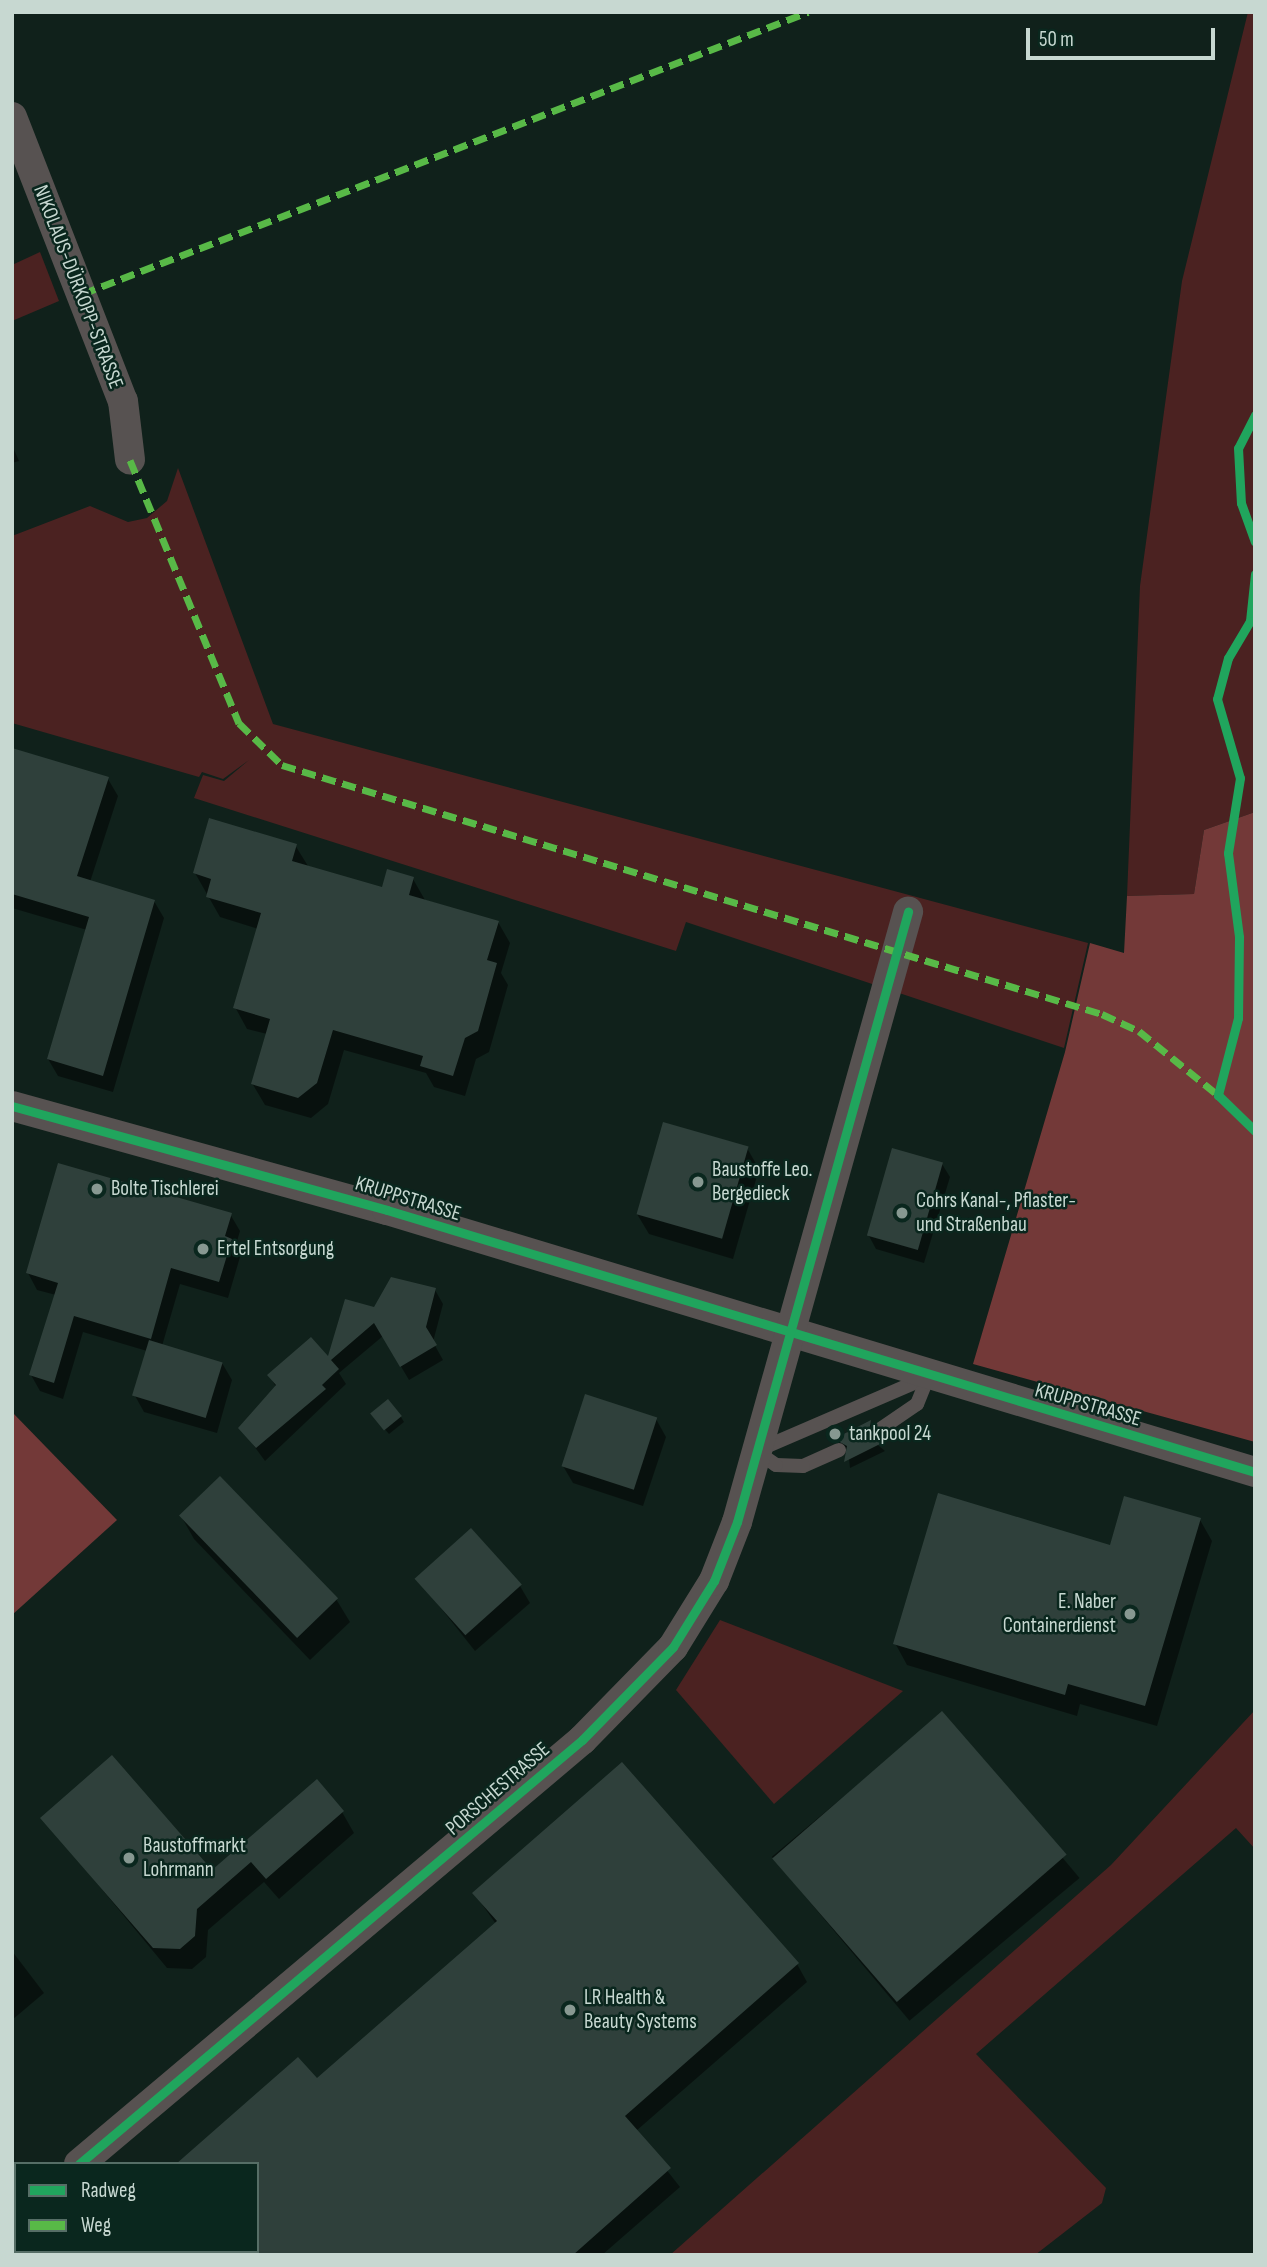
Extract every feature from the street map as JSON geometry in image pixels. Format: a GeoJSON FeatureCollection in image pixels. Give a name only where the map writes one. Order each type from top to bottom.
{"type":"FeatureCollection","features":[{"type":"Feature","properties":{"kind":"street","name":"NIKOLAUS-DÜRKOPP-STRASSE"},"geometry":{"type":"LineString","coordinates":[[12,117],[122,401],[130,460]]}},
{"type":"Feature","properties":{"kind":"street"},"geometry":{"type":"LineString","coordinates":[[790,1335],[908,912]]}},
{"type":"Feature","properties":{"kind":"street","name":"KRUPPSTRASSE"},"geometry":{"type":"LineString","coordinates":[[12,1106],[387,1210],[928,1377],[1255,1472]]}},
{"type":"Feature","properties":{"kind":"street","name":"PORSCHESTRASSE"},"geometry":{"type":"LineString","coordinates":[[81,2162],[623,1702],[673,1647],[714,1580],[790,1335]]}},
{"type":"Feature","properties":{"kind":"lane"},"geometry":{"type":"LineString","coordinates":[[876,1432],[917,1404],[928,1377]]}},
{"type":"Feature","properties":{"kind":"lane"},"geometry":{"type":"LineString","coordinates":[[756,1451],[928,1377]]}},
{"type":"Feature","properties":{"kind":"lane"},"geometry":{"type":"LineString","coordinates":[[756,1451],[776,1465],[803,1466],[839,1450]]}},
{"type":"Feature","properties":{"kind":"shaded area"},"geometry":{"type":"Polygon","coordinates":[[[1248,12],[1255,12],[1255,812],[1204,830],[1194,894],[1127,896],[1140,586],[1182,281],[1248,12]]]}},
{"type":"Feature","properties":{"kind":"shaded area"},"geometry":{"type":"Polygon","coordinates":[[[40,252],[59,301],[12,321],[12,265],[40,252]]]}},
{"type":"Feature","properties":{"kind":"shaded area"},"geometry":{"type":"Polygon","coordinates":[[[178,468],[273,724],[1088,943],[1064,1048],[686,922],[676,951],[194,798],[203,775],[224,781],[249,760],[223,779],[202,772],[199,777],[12,723],[12,536],[90,506],[128,522],[147,518],[167,501],[178,468]]]}},
{"type":"Feature","properties":{"kind":"shaded area"},"geometry":{"type":"Polygon","coordinates":[[[1255,812],[1255,1442],[973,1364],[1065,1052],[1090,943],[1124,953],[1127,896],[1194,894],[1204,830],[1255,812]]]}},
{"type":"Feature","properties":{"kind":"shaded area"},"geometry":{"type":"Polygon","coordinates":[[[12,1412],[117,1520],[12,1615],[12,1412]]]}},
{"type":"Feature","properties":{"kind":"shaded area"},"geometry":{"type":"Polygon","coordinates":[[[720,1620],[903,1691],[774,1804],[676,1690],[720,1620]]]}},
{"type":"Feature","properties":{"kind":"shaded area"},"geometry":{"type":"Polygon","coordinates":[[[1255,1710],[1255,1849],[1236,1828],[976,2054],[1106,2188],[1102,2203],[1035,2255],[670,2255],[1111,1865],[1255,1710]]]}},
{"type":"Feature","properties":{"kind":"building"},"geometry":{"type":"Polygon","coordinates":[[[12,748],[109,777],[77,876],[155,900],[103,1076],[47,1059],[89,917],[12,894],[12,748]]]}},
{"type":"Feature","properties":{"kind":"building"},"geometry":{"type":"Polygon","coordinates":[[[209,818],[297,844],[292,861],[382,887],[387,869],[414,877],[409,895],[499,921],[487,960],[497,963],[478,1031],[465,1038],[453,1076],[420,1066],[423,1056],[333,1030],[317,1083],[298,1098],[251,1084],[270,1019],[233,1008],[261,913],[206,897],[211,879],[193,873],[209,818]]]}},
{"type":"Feature","properties":{"kind":"building","name":"Baustoffe Leo. Bergedieck"},"geometry":{"type":"Polygon","coordinates":[[[663,1122],[749,1147],[722,1239],[637,1214],[663,1122]]]}},
{"type":"Feature","properties":{"kind":"building","name":"Cohrs Kanal-, Pflaster- und Straßenbau"},"geometry":{"type":"Polygon","coordinates":[[[892,1148],[943,1163],[918,1250],[867,1235],[892,1148]]]}},
{"type":"Feature","properties":{"kind":"building"},"geometry":{"type":"Polygon","coordinates":[[[58,1163],[232,1213],[225,1236],[232,1239],[219,1282],[171,1268],[151,1339],[74,1316],[54,1383],[29,1375],[58,1283],[26,1273],[58,1163]]]}},
{"type":"Feature","properties":{"kind":"building"},"geometry":{"type":"Polygon","coordinates":[[[391,1277],[436,1288],[426,1327],[437,1345],[400,1367],[374,1323],[331,1360],[339,1369],[322,1385],[326,1389],[256,1448],[238,1428],[276,1385],[267,1375],[311,1337],[328,1356],[345,1299],[374,1307],[391,1277]]]}},
{"type":"Feature","properties":{"kind":"building"},"geometry":{"type":"Polygon","coordinates":[[[149,1340],[223,1363],[206,1418],[132,1395],[149,1340]]]}},
{"type":"Feature","properties":{"kind":"building"},"geometry":{"type":"Polygon","coordinates":[[[585,1394],[657,1417],[634,1490],[562,1466],[585,1394]]]}},
{"type":"Feature","properties":{"kind":"building"},"geometry":{"type":"Polygon","coordinates":[[[388,1399],[402,1416],[384,1431],[370,1413],[388,1399]]]}},
{"type":"Feature","properties":{"kind":"building"},"geometry":{"type":"Polygon","coordinates":[[[871,1420],[868,1437],[882,1443],[844,1462],[847,1446],[834,1439],[871,1420]]]}},
{"type":"Feature","properties":{"kind":"building"},"geometry":{"type":"Polygon","coordinates":[[[220,1476],[338,1598],[297,1638],[179,1516],[220,1476]]]}},
{"type":"Feature","properties":{"kind":"building"},"geometry":{"type":"Polygon","coordinates":[[[938,1493],[1110,1545],[1124,1496],[1201,1518],[1145,1706],[1068,1684],[1065,1695],[893,1644],[938,1493]]]}},
{"type":"Feature","properties":{"kind":"building"},"geometry":{"type":"Polygon","coordinates":[[[471,1528],[522,1584],[465,1635],[415,1579],[471,1528]]]}},
{"type":"Feature","properties":{"kind":"building"},"geometry":{"type":"Polygon","coordinates":[[[942,1711],[1067,1854],[897,2002],[772,1859],[942,1711]]]}},
{"type":"Feature","properties":{"kind":"building"},"geometry":{"type":"Polygon","coordinates":[[[112,1755],[212,1870],[317,1779],[344,1811],[266,1879],[251,1862],[197,1909],[195,1936],[180,1949],[153,1948],[40,1818],[112,1755]]]}},
{"type":"Feature","properties":{"kind":"building","name":"LR Health & Beauty Systems"},"geometry":{"type":"Polygon","coordinates":[[[622,1762],[799,1963],[625,2116],[671,2168],[573,2255],[257,2255],[259,2162],[178,2162],[298,2057],[317,2078],[497,1921],[472,1893],[622,1762]]]}},
{"type":"Feature","properties":{"kind":"marked path"},"geometry":{"type":"LineString","coordinates":[[82,294],[808,12]]}},
{"type":"Feature","properties":{"kind":"marked path"},"geometry":{"type":"LineString","coordinates":[[130,460],[239,723],[282,765],[1102,1014],[1139,1031],[1218,1095]]}},
{"type":"Feature","properties":{"kind":"cycle path"},"geometry":{"type":"LineString","coordinates":[[1255,415],[1238,448],[1241,503],[1255,542]]}},
{"type":"Feature","properties":{"kind":"cycle path"},"geometry":{"type":"LineString","coordinates":[[1255,574],[1250,621],[1228,658],[1217,699],[1240,778],[1228,853],[1239,937],[1238,1018],[1218,1095],[1255,1131]]}},
{"type":"Feature","properties":{"kind":"cycle path"},"geometry":{"type":"LineString","coordinates":[[81,2162],[582,1740],[673,1647],[714,1581],[737,1522],[908,912]]}},
{"type":"Feature","properties":{"kind":"cycle path"},"geometry":{"type":"LineString","coordinates":[[12,1106],[387,1210],[1255,1472]]}},
{"type":"Feature","properties":{"kind":"place","name":"Baustoffe Leo. Bergedieck"},"geometry":{"type":"Point","coordinates":[698,1182]}},
{"type":"Feature","properties":{"kind":"place","name":"Bolte Tischlerei"},"geometry":{"type":"Point","coordinates":[97,1189]}},
{"type":"Feature","properties":{"kind":"place","name":"Cohrs Kanal-, Pflaster- und Straßenbau"},"geometry":{"type":"Point","coordinates":[902,1213]}},
{"type":"Feature","properties":{"kind":"place","name":"Ertel Entsorgung"},"geometry":{"type":"Point","coordinates":[203,1249]}},
{"type":"Feature","properties":{"kind":"place","name":"tankpool 24"},"geometry":{"type":"Point","coordinates":[835,1434]}},
{"type":"Feature","properties":{"kind":"place","name":"E. Naber Containerdienst"},"geometry":{"type":"Point","coordinates":[1130,1614]}},
{"type":"Feature","properties":{"kind":"place","name":"Baustoffmarkt Lohrmann"},"geometry":{"type":"Point","coordinates":[129,1858]}},
{"type":"Feature","properties":{"kind":"place","name":"LR Health & Beauty Systems"},"geometry":{"type":"Point","coordinates":[570,2010]}}]}
